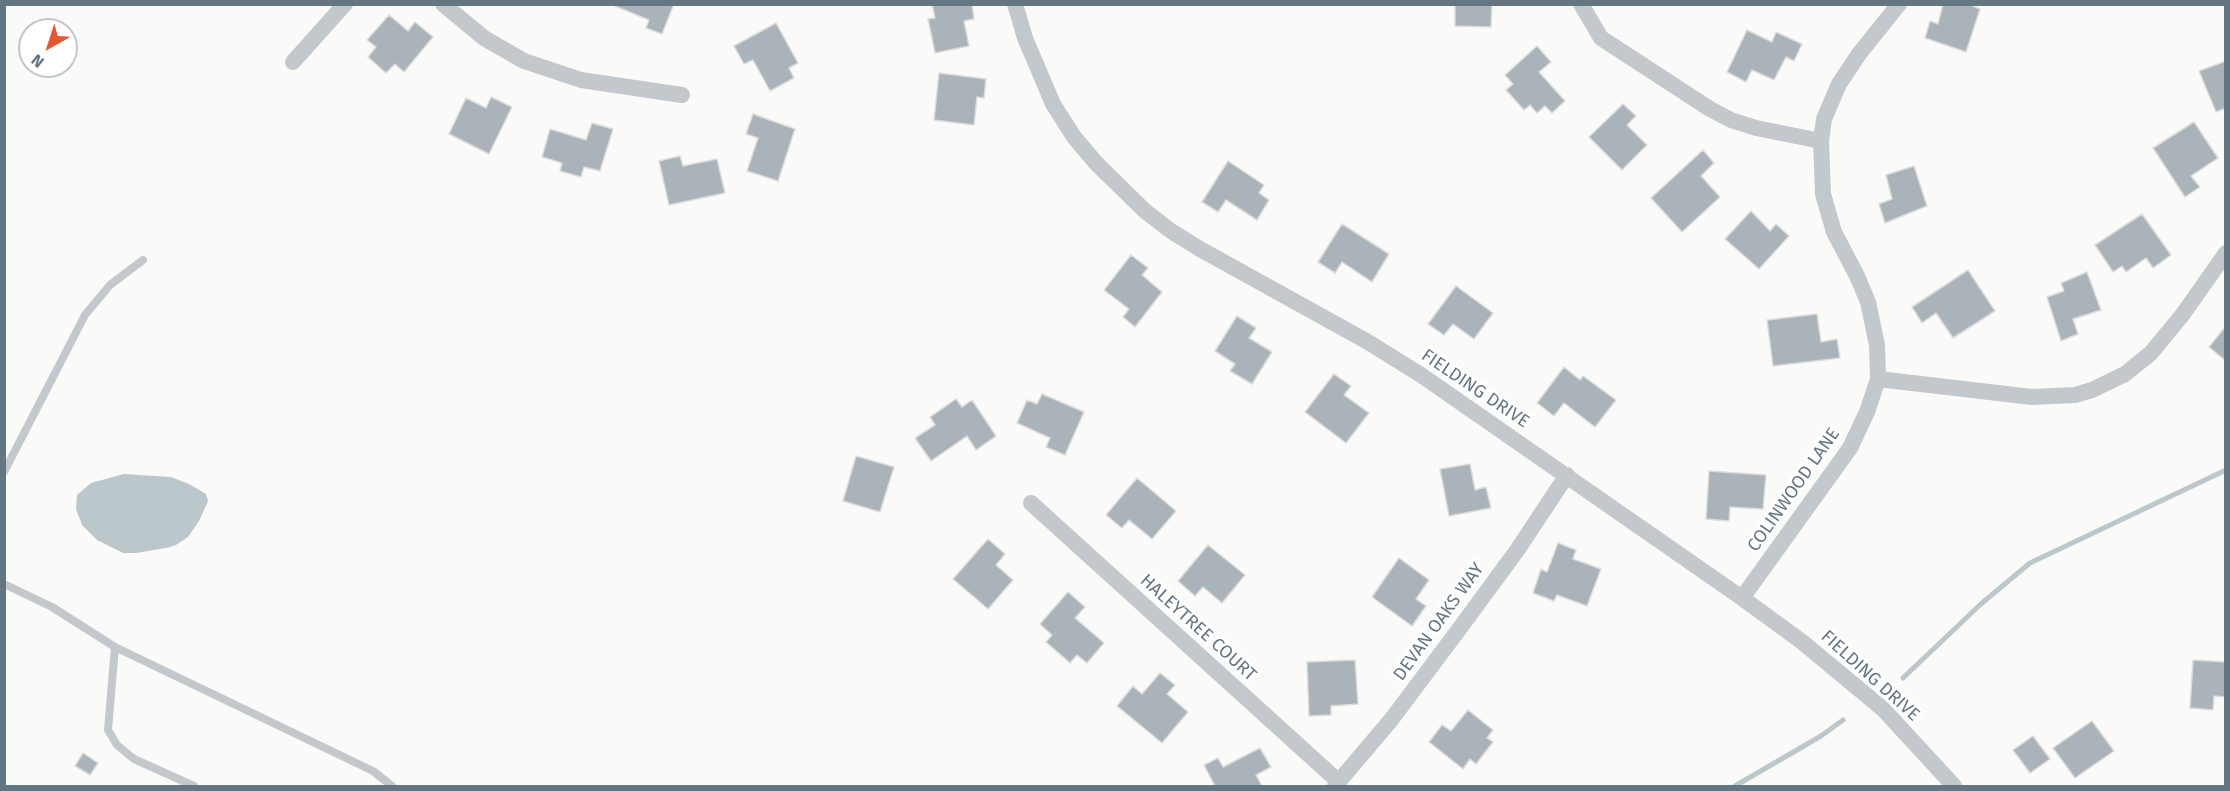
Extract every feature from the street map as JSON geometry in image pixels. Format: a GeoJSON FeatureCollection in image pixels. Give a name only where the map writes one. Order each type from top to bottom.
{"type":"FeatureCollection","features":[{"type":"Feature","properties":{"kind":"street"},"geometry":{"type":"LineString","coordinates":[[293,62],[345,4]]}},
{"type":"Feature","properties":{"kind":"street"},"geometry":{"type":"LineString","coordinates":[[443,4],[484,38],[524,61],[581,80],[682,95]]}},
{"type":"Feature","properties":{"kind":"street","name":"FIELDING DRIVE"},"geometry":{"type":"LineString","coordinates":[[1015,4],[1028,47],[1053,104],[1074,137],[1096,164],[1145,211],[1200,249],[1386,353],[1567,475],[1742,598],[1802,641],[1883,709],[1954,786]]}},
{"type":"Feature","properties":{"kind":"street"},"geometry":{"type":"LineString","coordinates":[[1581,4],[1601,38],[1710,109],[1756,128],[1821,141]]}},
{"type":"Feature","properties":{"kind":"street","name":"COLINWOOD LANE"},"geometry":{"type":"LineString","coordinates":[[1742,598],[1850,448],[1867,412],[1878,379],[1877,345],[1868,302],[1834,232],[1823,194],[1821,141],[1824,119],[1839,84],[1859,54],[1899,4]]}},
{"type":"Feature","properties":{"kind":"street"},"geometry":{"type":"LineString","coordinates":[[1878,379],[2032,398],[2075,395],[2092,390],[2125,374],[2151,353],[2184,314],[2226,253]]}},
{"type":"Feature","properties":{"kind":"street","name":"DEVAN OAKS WAY"},"geometry":{"type":"LineString","coordinates":[[1337,784],[1391,720],[1448,644],[1518,549],[1567,475]]}},
{"type":"Feature","properties":{"kind":"street","name":"HALEYTREE COURT"},"geometry":{"type":"LineString","coordinates":[[1031,503],[1337,784]]}},
{"type":"Feature","properties":{"kind":"lane"},"geometry":{"type":"LineString","coordinates":[[4,472],[85,315],[110,285],[143,261]]}},
{"type":"Feature","properties":{"kind":"lane"},"geometry":{"type":"LineString","coordinates":[[4,584],[52,607],[115,647],[373,771],[392,786]]}},
{"type":"Feature","properties":{"kind":"lane"},"geometry":{"type":"LineString","coordinates":[[115,647],[108,730],[117,745],[134,759],[194,786]]}},
{"type":"Feature","properties":{"kind":"shaded area"},"geometry":{"type":"Polygon","coordinates":[[[124,474],[171,477],[206,494],[208,501],[199,521],[188,537],[176,545],[136,553],[123,553],[97,540],[82,525],[76,509],[77,495],[91,483],[124,474]]]}},
{"type":"Feature","properties":{"kind":"building"},"geometry":{"type":"Polygon","coordinates":[[[610,4],[674,4],[662,34],[646,28],[649,20],[610,4]]]}},
{"type":"Feature","properties":{"kind":"building"},"geometry":{"type":"Polygon","coordinates":[[[932,4],[972,4],[974,19],[964,21],[969,46],[935,53],[928,19],[935,18],[932,4]]]}},
{"type":"Feature","properties":{"kind":"building"},"geometry":{"type":"Polygon","coordinates":[[[1455,4],[1492,4],[1491,27],[1455,26],[1455,4]]]}},
{"type":"Feature","properties":{"kind":"building"},"geometry":{"type":"Polygon","coordinates":[[[1943,4],[1968,4],[1980,9],[1966,52],[1925,38],[1930,21],[1938,24],[1943,4]]]}},
{"type":"Feature","properties":{"kind":"building"},"geometry":{"type":"Polygon","coordinates":[[[389,15],[408,31],[415,22],[433,37],[404,72],[395,64],[386,73],[368,57],[376,47],[367,40],[389,15]]]}},
{"type":"Feature","properties":{"kind":"building"},"geometry":{"type":"Polygon","coordinates":[[[776,23],[798,63],[789,68],[794,78],[770,91],[753,60],[744,64],[734,46],[776,23]]]}},
{"type":"Feature","properties":{"kind":"building"},"geometry":{"type":"Polygon","coordinates":[[[1747,30],[1772,42],[1776,32],[1802,44],[1794,61],[1786,57],[1774,80],[1752,70],[1746,82],[1727,72],[1747,30]]]}},
{"type":"Feature","properties":{"kind":"building"},"geometry":{"type":"Polygon","coordinates":[[[1537,46],[1551,62],[1539,72],[1565,101],[1552,113],[1545,106],[1537,113],[1530,105],[1524,110],[1506,90],[1513,84],[1505,75],[1537,46]]]}},
{"type":"Feature","properties":{"kind":"building"},"geometry":{"type":"Polygon","coordinates":[[[2226,61],[2226,108],[2216,112],[2199,71],[2226,61]]]}},
{"type":"Feature","properties":{"kind":"building"},"geometry":{"type":"Polygon","coordinates":[[[939,73],[986,79],[984,98],[977,97],[974,125],[934,120],[939,73]]]}},
{"type":"Feature","properties":{"kind":"building"},"geometry":{"type":"Polygon","coordinates":[[[491,97],[512,107],[489,154],[449,134],[466,98],[486,108],[491,97]]]}},
{"type":"Feature","properties":{"kind":"building"},"geometry":{"type":"Polygon","coordinates":[[[1623,104],[1636,116],[1627,125],[1647,145],[1622,170],[1589,137],[1623,104]]]}},
{"type":"Feature","properties":{"kind":"building"},"geometry":{"type":"Polygon","coordinates":[[[753,114],[795,129],[778,181],[747,171],[758,138],[746,134],[753,114]]]}},
{"type":"Feature","properties":{"kind":"building"},"geometry":{"type":"Polygon","coordinates":[[[2194,122],[2218,158],[2191,176],[2200,187],[2185,197],[2153,148],[2194,122]]]}},
{"type":"Feature","properties":{"kind":"building"},"geometry":{"type":"Polygon","coordinates":[[[592,123],[613,129],[600,171],[584,167],[581,177],[560,171],[562,163],[542,157],[550,129],[586,140],[592,123]]]}},
{"type":"Feature","properties":{"kind":"building"},"geometry":{"type":"Polygon","coordinates":[[[1703,150],[1714,163],[1701,176],[1720,197],[1682,232],[1651,198],[1703,150]]]}},
{"type":"Feature","properties":{"kind":"building"},"geometry":{"type":"Polygon","coordinates":[[[680,156],[683,166],[717,159],[725,193],[669,205],[659,161],[680,156]]]}},
{"type":"Feature","properties":{"kind":"building"},"geometry":{"type":"Polygon","coordinates":[[[1228,161],[1264,185],[1259,193],[1269,200],[1257,220],[1226,200],[1218,212],[1202,202],[1228,161]]]}},
{"type":"Feature","properties":{"kind":"building"},"geometry":{"type":"Polygon","coordinates":[[[1914,166],[1927,206],[1885,223],[1879,204],[1892,199],[1886,175],[1914,166]]]}},
{"type":"Feature","properties":{"kind":"building"},"geometry":{"type":"Polygon","coordinates":[[[1751,211],[1770,231],[1776,224],[1789,236],[1759,269],[1725,239],[1751,211]]]}},
{"type":"Feature","properties":{"kind":"building"},"geometry":{"type":"Polygon","coordinates":[[[2142,214],[2171,255],[2153,268],[2146,258],[2126,272],[2122,266],[2113,272],[2095,245],[2142,214]]]}},
{"type":"Feature","properties":{"kind":"building"},"geometry":{"type":"Polygon","coordinates":[[[1342,224],[1389,254],[1372,282],[1342,262],[1335,273],[1318,262],[1342,224]]]}},
{"type":"Feature","properties":{"kind":"building"},"geometry":{"type":"Polygon","coordinates":[[[1131,255],[1148,268],[1142,275],[1162,292],[1135,327],[1123,317],[1129,309],[1104,290],[1131,255]]]}},
{"type":"Feature","properties":{"kind":"building"},"geometry":{"type":"Polygon","coordinates":[[[1968,270],[1995,311],[1953,338],[1936,313],[1922,323],[1912,307],[1968,270]]]}},
{"type":"Feature","properties":{"kind":"building"},"geometry":{"type":"Polygon","coordinates":[[[2087,272],[2101,310],[2073,319],[2078,334],[2061,341],[2047,297],[2064,291],[2061,283],[2087,272]]]}},
{"type":"Feature","properties":{"kind":"building"},"geometry":{"type":"Polygon","coordinates":[[[1456,286],[1493,313],[1474,339],[1453,324],[1444,335],[1428,324],[1456,286]]]}},
{"type":"Feature","properties":{"kind":"building"},"geometry":{"type":"Polygon","coordinates":[[[1817,314],[1821,342],[1837,339],[1840,358],[1773,366],[1767,320],[1817,314]]]}},
{"type":"Feature","properties":{"kind":"building"},"geometry":{"type":"Polygon","coordinates":[[[1237,316],[1256,328],[1249,338],[1272,352],[1252,384],[1230,371],[1235,364],[1215,351],[1237,316]]]}},
{"type":"Feature","properties":{"kind":"building"},"geometry":{"type":"Polygon","coordinates":[[[2226,326],[2226,361],[2209,347],[2226,326]]]}},
{"type":"Feature","properties":{"kind":"building"},"geometry":{"type":"Polygon","coordinates":[[[1564,367],[1580,380],[1583,376],[1616,400],[1595,427],[1564,403],[1554,416],[1537,403],[1564,367]]]}},
{"type":"Feature","properties":{"kind":"building"},"geometry":{"type":"Polygon","coordinates":[[[1334,374],[1351,386],[1344,395],[1369,413],[1346,443],[1305,412],[1334,374]]]}},
{"type":"Feature","properties":{"kind":"building"},"geometry":{"type":"Polygon","coordinates":[[[1042,394],[1084,412],[1065,455],[1046,447],[1050,438],[1017,423],[1027,400],[1037,404],[1042,394]]]}},
{"type":"Feature","properties":{"kind":"building"},"geometry":{"type":"Polygon","coordinates":[[[956,399],[962,407],[972,400],[996,436],[976,450],[967,436],[931,461],[915,438],[935,425],[930,417],[956,399]]]}},
{"type":"Feature","properties":{"kind":"building"},"geometry":{"type":"Polygon","coordinates":[[[856,456],[894,467],[880,512],[843,501],[856,456]]]}},
{"type":"Feature","properties":{"kind":"building"},"geometry":{"type":"Polygon","coordinates":[[[1470,464],[1475,490],[1486,487],[1491,508],[1449,516],[1440,469],[1470,464]]]}},
{"type":"Feature","properties":{"kind":"building"},"geometry":{"type":"Polygon","coordinates":[[[1709,471],[1766,475],[1763,509],[1730,507],[1729,521],[1706,519],[1709,471]]]}},
{"type":"Feature","properties":{"kind":"building"},"geometry":{"type":"Polygon","coordinates":[[[1137,478],[1176,511],[1152,539],[1129,520],[1122,528],[1106,515],[1137,478]]]}},
{"type":"Feature","properties":{"kind":"building"},"geometry":{"type":"Polygon","coordinates":[[[988,539],[1005,554],[996,565],[1013,580],[988,609],[953,579],[988,539]]]}},
{"type":"Feature","properties":{"kind":"building"},"geometry":{"type":"Polygon","coordinates":[[[1558,543],[1576,550],[1573,559],[1601,569],[1587,606],[1557,595],[1554,601],[1533,593],[1541,569],[1547,572],[1558,543]]]}},
{"type":"Feature","properties":{"kind":"building"},"geometry":{"type":"Polygon","coordinates":[[[1208,545],[1245,575],[1222,603],[1203,587],[1195,596],[1178,581],[1208,545]]]}},
{"type":"Feature","properties":{"kind":"building"},"geometry":{"type":"Polygon","coordinates":[[[1399,558],[1429,580],[1416,599],[1426,606],[1412,626],[1372,597],[1399,558]]]}},
{"type":"Feature","properties":{"kind":"building"},"geometry":{"type":"Polygon","coordinates":[[[1068,592],[1085,607],[1075,618],[1104,643],[1087,663],[1077,655],[1070,663],[1046,642],[1052,635],[1040,624],[1068,592]]]}},
{"type":"Feature","properties":{"kind":"building"},"geometry":{"type":"Polygon","coordinates":[[[1355,660],[1358,704],[1331,706],[1331,715],[1309,716],[1307,662],[1355,660]]]}},
{"type":"Feature","properties":{"kind":"building"},"geometry":{"type":"Polygon","coordinates":[[[2193,660],[2226,662],[2226,697],[2214,696],[2213,710],[2190,708],[2193,660]]]}},
{"type":"Feature","properties":{"kind":"building"},"geometry":{"type":"Polygon","coordinates":[[[1160,673],[1175,685],[1167,694],[1188,712],[1162,743],[1117,706],[1133,686],[1142,694],[1160,673]]]}},
{"type":"Feature","properties":{"kind":"building"},"geometry":{"type":"Polygon","coordinates":[[[1468,710],[1493,730],[1487,738],[1493,742],[1476,764],[1470,759],[1463,769],[1429,742],[1442,725],[1451,731],[1468,710]]]}},
{"type":"Feature","properties":{"kind":"building"},"geometry":{"type":"Polygon","coordinates":[[[2092,721],[2114,751],[2075,778],[2053,748],[2092,721]]]}},
{"type":"Feature","properties":{"kind":"building"},"geometry":{"type":"Polygon","coordinates":[[[2033,736],[2050,759],[2030,773],[2013,750],[2033,736]]]}},
{"type":"Feature","properties":{"kind":"building"},"geometry":{"type":"Polygon","coordinates":[[[1260,748],[1271,767],[1256,775],[1262,786],[1215,786],[1204,765],[1218,758],[1223,767],[1260,748]]]}},
{"type":"Feature","properties":{"kind":"building"},"geometry":{"type":"Polygon","coordinates":[[[83,753],[98,763],[90,775],[75,766],[83,753]]]}},
{"type":"Feature","properties":{"kind":"waterway"},"geometry":{"type":"LineString","coordinates":[[1903,678],[1982,603],[2030,563],[2226,470]]}},
{"type":"Feature","properties":{"kind":"waterway"},"geometry":{"type":"LineString","coordinates":[[1735,786],[1821,736],[1843,720]]}}]}
